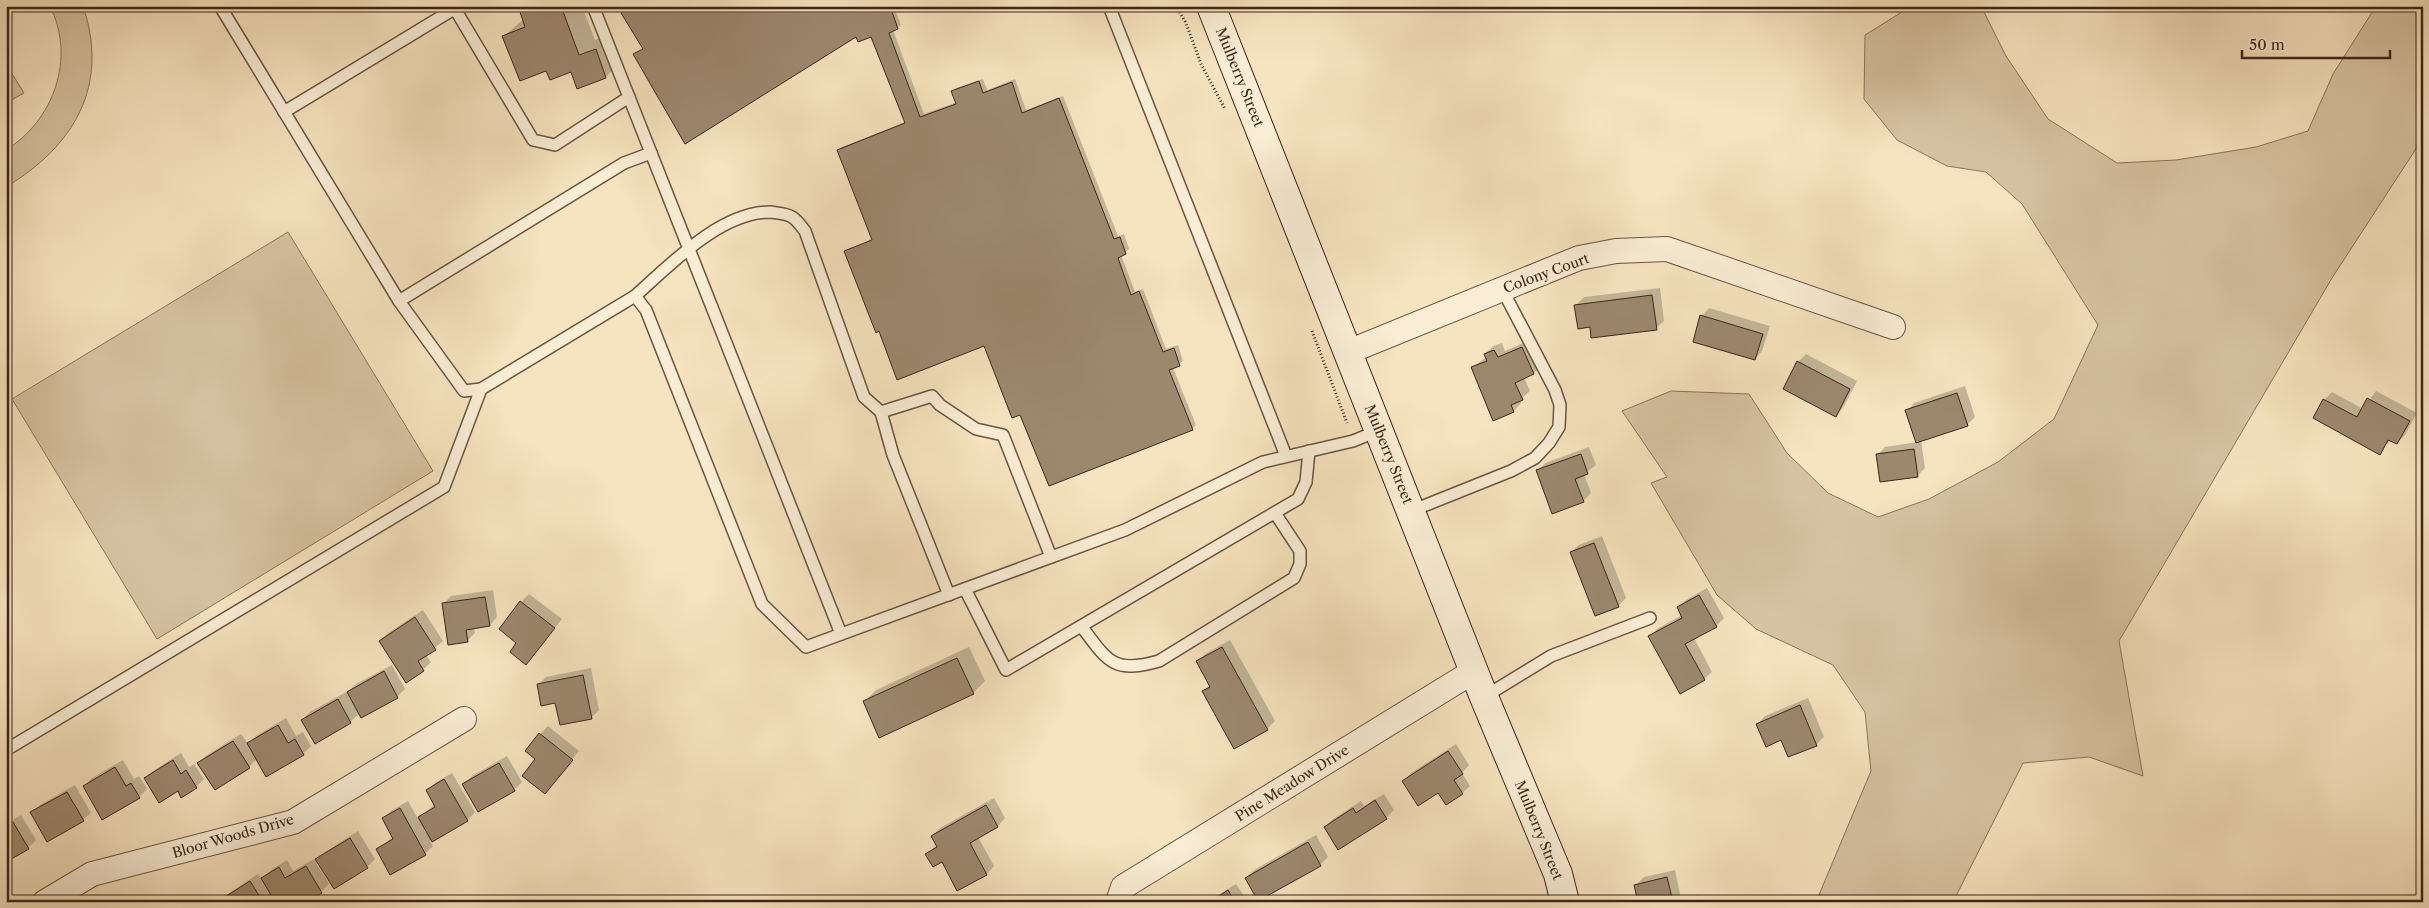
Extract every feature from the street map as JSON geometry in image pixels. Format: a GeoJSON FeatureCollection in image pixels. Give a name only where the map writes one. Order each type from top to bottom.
{"type":"FeatureCollection","features":[{"type":"Feature","properties":{"kind":"street","name":"Mulberry Street"},"geometry":{"type":"LineString","coordinates":[[1211,6],[1484,697],[1558,874],[1565,902]]}},
{"type":"Feature","properties":{"kind":"street","name":"Colony Court"},"geometry":{"type":"LineString","coordinates":[[1348,352],[1579,258],[1616,251],[1667,249],[1893,327]]}},
{"type":"Feature","properties":{"kind":"street","name":"Pine Meadow Drive"},"geometry":{"type":"LineString","coordinates":[[1118,902],[1124,887],[1474,671]]}},
{"type":"Feature","properties":{"kind":"street","name":"Bloor Woods Drive"},"geometry":{"type":"LineString","coordinates":[[45,902],[92,874],[293,822],[464,719]]}},
{"type":"Feature","properties":{"kind":"lane"},"geometry":{"type":"LineString","coordinates":[[220,6],[398,301],[464,391],[481,389],[635,296],[689,248],[730,223],[757,212],[776,212],[791,216],[805,231],[864,397],[881,412],[893,455],[949,595]]}},
{"type":"Feature","properties":{"kind":"lane"},"geometry":{"type":"LineString","coordinates":[[593,6],[841,634]]}},
{"type":"Feature","properties":{"kind":"lane"},"geometry":{"type":"LineString","coordinates":[[1109,6],[1286,456]]}},
{"type":"Feature","properties":{"kind":"lane"},"geometry":{"type":"LineString","coordinates":[[284,112],[457,8],[533,140],[555,145],[629,97]]}},
{"type":"Feature","properties":{"kind":"lane"},"geometry":{"type":"LineString","coordinates":[[398,301],[624,163],[651,153]]}},
{"type":"Feature","properties":{"kind":"lane"},"geometry":{"type":"LineString","coordinates":[[1411,511],[1511,470],[1535,458],[1549,443],[1559,427],[1560,405],[1554,390],[1543,364],[1502,289]]}},
{"type":"Feature","properties":{"kind":"lane"},"geometry":{"type":"LineString","coordinates":[[635,296],[646,310],[762,604],[806,647],[1125,530],[1263,462],[1353,441],[1380,430]]}},
{"type":"Feature","properties":{"kind":"lane"},"geometry":{"type":"LineString","coordinates":[[6,750],[444,487],[481,389]]}},
{"type":"Feature","properties":{"kind":"lane"},"geometry":{"type":"LineString","coordinates":[[881,412],[932,396],[940,405],[976,429],[1003,435],[1051,557]]}},
{"type":"Feature","properties":{"kind":"lane"},"geometry":{"type":"LineString","coordinates":[[965,589],[1006,670],[1298,499],[1306,482],[1309,451]]}},
{"type":"Feature","properties":{"kind":"lane"},"geometry":{"type":"LineString","coordinates":[[1082,627],[1100,651],[1117,665],[1137,667],[1167,656],[1294,578],[1300,564],[1300,551],[1275,513]]}},
{"type":"Feature","properties":{"kind":"lane"},"geometry":{"type":"LineString","coordinates":[[1484,697],[1551,656],[1650,618]]}},
{"type":"Feature","properties":{"kind":"path"},"geometry":{"type":"LineString","coordinates":[[1176,6],[1186,23],[1201,64],[1227,113]]}},
{"type":"Feature","properties":{"kind":"path"},"geometry":{"type":"LineString","coordinates":[[1312,330],[1347,424]]}},
{"type":"Feature","properties":{"kind":"shaded area"},"geometry":{"type":"Polygon","coordinates":[[[50,6],[83,6],[90,35],[92,62],[88,88],[80,111],[67,133],[51,153],[30,171],[6,187],[6,150],[23,137],[37,122],[48,105],[56,86],[60,67],[61,46],[58,26],[50,6]]]}},
{"type":"Feature","properties":{"kind":"shaded area"},"geometry":{"type":"Polygon","coordinates":[[[1981,6],[2006,56],[2048,119],[2117,163],[2176,160],[2256,147],[2308,131],[2333,74],[2376,6],[2423,6],[2423,138],[2332,278],[2119,641],[2143,776],[2089,757],[2023,763],[1953,902],[1816,902],[1871,771],[1865,712],[1833,665],[1756,629],[1717,595],[1651,483],[1667,477],[1622,411],[1671,391],[1749,394],[1787,453],[1828,493],[1878,517],[1929,499],[1998,462],[2054,419],[2098,325],[2022,204],[1986,172],[1947,166],[1897,140],[1864,99],[1865,35],[1910,7],[1981,6]]]}},
{"type":"Feature","properties":{"kind":"shaded area"},"geometry":{"type":"Polygon","coordinates":[[[6,64],[24,93],[6,103],[6,64]]]}},
{"type":"Feature","properties":{"kind":"shaded area"},"geometry":{"type":"Polygon","coordinates":[[[288,232],[433,471],[157,639],[12,399],[288,232]]]}},
{"type":"Feature","properties":{"kind":"building"},"geometry":{"type":"Polygon","coordinates":[[[518,6],[561,6],[579,55],[596,49],[606,78],[577,89],[571,72],[550,80],[546,71],[520,81],[502,36],[525,27],[518,6]]]}},
{"type":"Feature","properties":{"kind":"building"},"geometry":{"type":"Polygon","coordinates":[[[631,6],[890,6],[898,29],[889,33],[920,117],[956,104],[951,91],[979,81],[983,93],[1012,82],[1022,113],[1059,98],[1114,239],[1120,237],[1126,254],[1118,258],[1131,295],[1139,291],[1163,352],[1174,348],[1180,366],[1169,370],[1193,430],[1049,486],[1020,415],[1012,418],[984,346],[897,380],[879,331],[876,333],[844,251],[872,240],[837,150],[905,123],[871,37],[858,42],[856,37],[685,144],[633,54],[643,49],[621,13],[631,6]]]}},
{"type":"Feature","properties":{"kind":"building"},"geometry":{"type":"Polygon","coordinates":[[[1652,295],[1657,330],[1591,338],[1590,327],[1578,329],[1574,305],[1652,295]]]}},
{"type":"Feature","properties":{"kind":"building"},"geometry":{"type":"Polygon","coordinates":[[[1700,315],[1763,334],[1755,360],[1693,342],[1700,315]]]}},
{"type":"Feature","properties":{"kind":"building"},"geometry":{"type":"Polygon","coordinates":[[[1522,347],[1534,374],[1515,383],[1523,400],[1511,405],[1514,412],[1493,421],[1471,367],[1487,361],[1484,354],[1494,350],[1498,357],[1522,347]]]}},
{"type":"Feature","properties":{"kind":"building"},"geometry":{"type":"Polygon","coordinates":[[[1797,361],[1850,389],[1836,417],[1783,389],[1797,361]]]}},
{"type":"Feature","properties":{"kind":"building"},"geometry":{"type":"Polygon","coordinates":[[[1957,393],[1968,426],[1916,443],[1905,410],[1957,393]]]}},
{"type":"Feature","properties":{"kind":"building"},"geometry":{"type":"Polygon","coordinates":[[[2367,398],[2410,421],[2397,444],[2388,440],[2380,455],[2313,418],[2323,399],[2357,417],[2367,398]]]}},
{"type":"Feature","properties":{"kind":"building"},"geometry":{"type":"Polygon","coordinates":[[[1914,449],[1918,477],[1880,482],[1876,454],[1914,449]]]}},
{"type":"Feature","properties":{"kind":"building"},"geometry":{"type":"Polygon","coordinates":[[[1581,454],[1588,474],[1575,479],[1584,502],[1552,514],[1536,470],[1581,454]]]}},
{"type":"Feature","properties":{"kind":"building"},"geometry":{"type":"Polygon","coordinates":[[[1594,543],[1619,607],[1595,616],[1570,552],[1594,543]]]}},
{"type":"Feature","properties":{"kind":"building"},"geometry":{"type":"Polygon","coordinates":[[[1699,595],[1717,627],[1685,644],[1705,680],[1680,694],[1648,636],[1682,618],[1677,607],[1699,595]]]}},
{"type":"Feature","properties":{"kind":"building"},"geometry":{"type":"Polygon","coordinates":[[[485,597],[490,626],[466,630],[468,642],[448,645],[442,603],[485,597]]]}},
{"type":"Feature","properties":{"kind":"building"},"geometry":{"type":"Polygon","coordinates":[[[520,601],[555,628],[526,665],[510,652],[516,643],[499,629],[520,601]]]}},
{"type":"Feature","properties":{"kind":"building"},"geometry":{"type":"Polygon","coordinates":[[[415,617],[436,650],[418,661],[424,671],[406,683],[379,641],[415,617]]]}},
{"type":"Feature","properties":{"kind":"building"},"geometry":{"type":"Polygon","coordinates":[[[1222,647],[1268,730],[1234,749],[1202,691],[1210,687],[1196,661],[1222,647]]]}},
{"type":"Feature","properties":{"kind":"building"},"geometry":{"type":"Polygon","coordinates":[[[957,658],[974,694],[879,738],[863,701],[957,658]]]}},
{"type":"Feature","properties":{"kind":"building"},"geometry":{"type":"Polygon","coordinates":[[[384,671],[398,698],[361,718],[347,692],[384,671]]]}},
{"type":"Feature","properties":{"kind":"building"},"geometry":{"type":"Polygon","coordinates":[[[583,675],[592,719],[560,725],[555,703],[541,706],[537,684],[583,675]]]}},
{"type":"Feature","properties":{"kind":"building"},"geometry":{"type":"Polygon","coordinates":[[[338,699],[351,723],[315,744],[301,720],[338,699]]]}},
{"type":"Feature","properties":{"kind":"building"},"geometry":{"type":"Polygon","coordinates":[[[1800,705],[1817,746],[1788,757],[1781,740],[1766,747],[1756,724],[1800,705]]]}},
{"type":"Feature","properties":{"kind":"building"},"geometry":{"type":"Polygon","coordinates":[[[278,725],[288,743],[295,739],[304,755],[266,777],[247,743],[278,725]]]}},
{"type":"Feature","properties":{"kind":"building"},"geometry":{"type":"Polygon","coordinates":[[[539,733],[573,760],[545,794],[522,776],[535,759],[525,751],[539,733]]]}},
{"type":"Feature","properties":{"kind":"building"},"geometry":{"type":"Polygon","coordinates":[[[233,741],[250,768],[215,790],[197,763],[233,741]]]}},
{"type":"Feature","properties":{"kind":"building"},"geometry":{"type":"Polygon","coordinates":[[[1448,751],[1463,774],[1454,780],[1463,794],[1446,805],[1438,793],[1418,806],[1402,781],[1448,751]]]}},
{"type":"Feature","properties":{"kind":"building"},"geometry":{"type":"Polygon","coordinates":[[[173,760],[181,774],[186,770],[197,788],[181,798],[178,791],[159,803],[144,778],[173,760]]]}},
{"type":"Feature","properties":{"kind":"building"},"geometry":{"type":"Polygon","coordinates":[[[499,763],[515,791],[478,812],[462,784],[499,763]]]}},
{"type":"Feature","properties":{"kind":"building"},"geometry":{"type":"Polygon","coordinates":[[[115,767],[126,786],[131,783],[140,798],[102,820],[83,786],[115,767]]]}},
{"type":"Feature","properties":{"kind":"building"},"geometry":{"type":"Polygon","coordinates":[[[444,779],[468,821],[432,842],[418,817],[435,807],[426,790],[444,779]]]}},
{"type":"Feature","properties":{"kind":"building"},"geometry":{"type":"Polygon","coordinates":[[[67,792],[84,821],[47,842],[30,812],[67,792]]]}},
{"type":"Feature","properties":{"kind":"building"},"geometry":{"type":"Polygon","coordinates":[[[1375,800],[1387,819],[1338,850],[1324,827],[1353,808],[1356,813],[1375,800]]]}},
{"type":"Feature","properties":{"kind":"building"},"geometry":{"type":"Polygon","coordinates":[[[986,805],[998,827],[970,843],[987,875],[957,891],[942,862],[933,867],[925,854],[937,847],[931,836],[986,805]]]}},
{"type":"Feature","properties":{"kind":"building"},"geometry":{"type":"Polygon","coordinates":[[[400,808],[426,855],[390,875],[376,849],[393,839],[382,818],[400,808]]]}},
{"type":"Feature","properties":{"kind":"building"},"geometry":{"type":"Polygon","coordinates":[[[13,822],[29,849],[6,862],[6,826],[13,822]]]}},
{"type":"Feature","properties":{"kind":"building"},"geometry":{"type":"Polygon","coordinates":[[[350,838],[368,868],[334,889],[315,859],[350,838]]]}},
{"type":"Feature","properties":{"kind":"building"},"geometry":{"type":"Polygon","coordinates":[[[1308,842],[1321,866],[1258,901],[1245,878],[1308,842]]]}},
{"type":"Feature","properties":{"kind":"building"},"geometry":{"type":"Polygon","coordinates":[[[306,866],[322,893],[307,902],[275,902],[261,878],[279,867],[285,878],[306,866]]]}},
{"type":"Feature","properties":{"kind":"building"},"geometry":{"type":"Polygon","coordinates":[[[1667,877],[1673,902],[1638,902],[1634,885],[1667,877]]]}},
{"type":"Feature","properties":{"kind":"building"},"geometry":{"type":"Polygon","coordinates":[[[250,881],[263,902],[217,902],[250,881]]]}},
{"type":"Feature","properties":{"kind":"building"},"geometry":{"type":"Polygon","coordinates":[[[1228,890],[1235,902],[1210,902],[1228,890]]]}}]}
